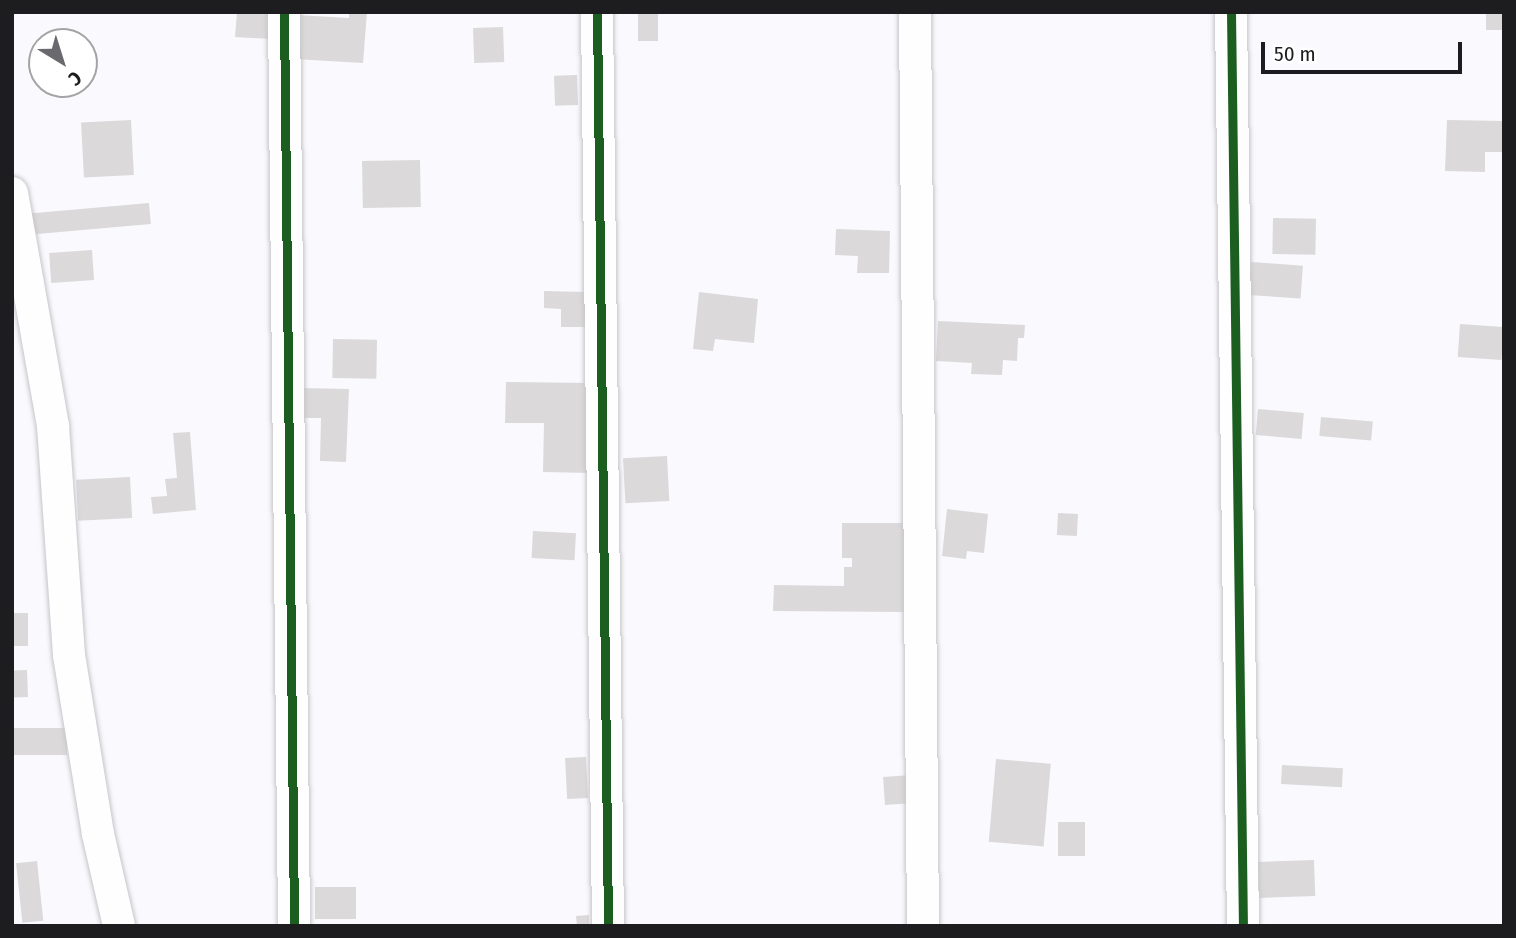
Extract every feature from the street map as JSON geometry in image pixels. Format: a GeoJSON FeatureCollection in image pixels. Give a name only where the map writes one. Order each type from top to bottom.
{"type":"FeatureCollection","features":[{"type":"Feature","properties":{"kind":"street"},"geometry":{"type":"LineString","coordinates":[[284,12],[294,926]]}},
{"type":"Feature","properties":{"kind":"street"},"geometry":{"type":"LineString","coordinates":[[597,12],[608,926]]}},
{"type":"Feature","properties":{"kind":"street"},"geometry":{"type":"LineString","coordinates":[[915,12],[923,926]]}},
{"type":"Feature","properties":{"kind":"street"},"geometry":{"type":"LineString","coordinates":[[1231,12],[1243,926]]}},
{"type":"Feature","properties":{"kind":"street"},"geometry":{"type":"LineString","coordinates":[[12,193],[53,426],[69,656],[98,834],[119,926]]}},
{"type":"Feature","properties":{"kind":"building"},"geometry":{"type":"Polygon","coordinates":[[[237,12],[268,12],[271,39],[235,37],[237,12]]]}},
{"type":"Feature","properties":{"kind":"building"},"geometry":{"type":"Polygon","coordinates":[[[349,12],[367,12],[363,63],[294,59],[297,15],[349,18],[349,12]]]}},
{"type":"Feature","properties":{"kind":"building"},"geometry":{"type":"Polygon","coordinates":[[[1486,12],[1504,12],[1504,30],[1486,30],[1486,12]]]}},
{"type":"Feature","properties":{"kind":"building"},"geometry":{"type":"Polygon","coordinates":[[[638,14],[658,14],[658,41],[638,41],[638,14]]]}},
{"type":"Feature","properties":{"kind":"building"},"geometry":{"type":"Polygon","coordinates":[[[503,27],[504,62],[474,63],[473,28],[503,27]]]}},
{"type":"Feature","properties":{"kind":"building"},"geometry":{"type":"Polygon","coordinates":[[[577,75],[578,105],[555,106],[554,76],[577,75]]]}},
{"type":"Feature","properties":{"kind":"building"},"geometry":{"type":"Polygon","coordinates":[[[131,120],[134,175],[84,178],[81,123],[131,120]]]}},
{"type":"Feature","properties":{"kind":"building"},"geometry":{"type":"Polygon","coordinates":[[[1447,120],[1504,121],[1504,152],[1485,152],[1485,172],[1445,171],[1447,120]]]}},
{"type":"Feature","properties":{"kind":"building"},"geometry":{"type":"Polygon","coordinates":[[[420,160],[421,207],[363,208],[362,161],[420,160]]]}},
{"type":"Feature","properties":{"kind":"building"},"geometry":{"type":"Polygon","coordinates":[[[149,203],[151,224],[31,234],[29,213],[149,203]]]}},
{"type":"Feature","properties":{"kind":"building"},"geometry":{"type":"Polygon","coordinates":[[[1273,218],[1316,219],[1315,255],[1272,254],[1273,218]]]}},
{"type":"Feature","properties":{"kind":"building"},"geometry":{"type":"Polygon","coordinates":[[[836,229],[890,231],[889,273],[857,273],[858,256],[835,255],[836,229]]]}},
{"type":"Feature","properties":{"kind":"building"},"geometry":{"type":"Polygon","coordinates":[[[92,250],[94,280],[51,283],[49,253],[92,250]]]}},
{"type":"Feature","properties":{"kind":"building"},"geometry":{"type":"Polygon","coordinates":[[[1251,262],[1303,266],[1301,299],[1249,295],[1251,262]]]}},
{"type":"Feature","properties":{"kind":"building"},"geometry":{"type":"Polygon","coordinates":[[[544,291],[586,292],[586,327],[561,327],[561,309],[544,308],[544,291]]]}},
{"type":"Feature","properties":{"kind":"building"},"geometry":{"type":"Polygon","coordinates":[[[699,292],[758,299],[754,343],[715,339],[713,351],[693,349],[699,292]]]}},
{"type":"Feature","properties":{"kind":"building"},"geometry":{"type":"Polygon","coordinates":[[[938,321],[1025,325],[1024,338],[1018,338],[1017,361],[1003,360],[1002,375],[971,374],[972,363],[936,361],[938,321]]]}},
{"type":"Feature","properties":{"kind":"building"},"geometry":{"type":"Polygon","coordinates":[[[1460,324],[1504,327],[1502,360],[1458,357],[1460,324]]]}},
{"type":"Feature","properties":{"kind":"building"},"geometry":{"type":"Polygon","coordinates":[[[333,339],[377,340],[376,379],[332,378],[333,339]]]}},
{"type":"Feature","properties":{"kind":"building"},"geometry":{"type":"Polygon","coordinates":[[[506,382],[593,383],[591,473],[543,472],[544,423],[505,423],[506,382]]]}},
{"type":"Feature","properties":{"kind":"building"},"geometry":{"type":"Polygon","coordinates":[[[300,388],[349,389],[346,462],[320,461],[321,418],[299,418],[300,388]]]}},
{"type":"Feature","properties":{"kind":"building"},"geometry":{"type":"Polygon","coordinates":[[[1258,409],[1304,413],[1302,439],[1256,435],[1258,409]]]}},
{"type":"Feature","properties":{"kind":"building"},"geometry":{"type":"Polygon","coordinates":[[[1321,417],[1373,422],[1371,440],[1319,436],[1321,417]]]}},
{"type":"Feature","properties":{"kind":"building"},"geometry":{"type":"Polygon","coordinates":[[[190,432],[196,510],[153,514],[151,497],[167,496],[165,479],[177,478],[173,433],[190,432]]]}},
{"type":"Feature","properties":{"kind":"building"},"geometry":{"type":"Polygon","coordinates":[[[667,456],[669,501],[625,503],[623,458],[667,456]]]}},
{"type":"Feature","properties":{"kind":"building"},"geometry":{"type":"Polygon","coordinates":[[[130,477],[132,518],[78,521],[76,480],[130,477]]]}},
{"type":"Feature","properties":{"kind":"building"},"geometry":{"type":"Polygon","coordinates":[[[947,509],[988,514],[984,553],[967,551],[966,559],[942,556],[947,509]]]}},
{"type":"Feature","properties":{"kind":"building"},"geometry":{"type":"Polygon","coordinates":[[[1058,513],[1078,514],[1077,536],[1057,535],[1058,513]]]}},
{"type":"Feature","properties":{"kind":"building"},"geometry":{"type":"Polygon","coordinates":[[[842,523],[906,523],[905,612],[773,611],[774,585],[844,586],[844,567],[852,567],[852,558],[842,558],[842,523]]]}},
{"type":"Feature","properties":{"kind":"building"},"geometry":{"type":"Polygon","coordinates":[[[533,531],[576,533],[575,560],[532,558],[533,531]]]}},
{"type":"Feature","properties":{"kind":"building"},"geometry":{"type":"Polygon","coordinates":[[[12,613],[28,613],[28,646],[12,646],[12,613]]]}},
{"type":"Feature","properties":{"kind":"building"},"geometry":{"type":"Polygon","coordinates":[[[27,670],[28,697],[13,698],[12,671],[27,670]]]}},
{"type":"Feature","properties":{"kind":"building"},"geometry":{"type":"Polygon","coordinates":[[[12,728],[67,728],[67,755],[12,755],[12,728]]]}},
{"type":"Feature","properties":{"kind":"building"},"geometry":{"type":"Polygon","coordinates":[[[586,757],[588,798],[567,799],[565,758],[586,757]]]}},
{"type":"Feature","properties":{"kind":"building"},"geometry":{"type":"Polygon","coordinates":[[[996,759],[1051,764],[1044,846],[989,842],[996,759]]]}},
{"type":"Feature","properties":{"kind":"building"},"geometry":{"type":"Polygon","coordinates":[[[1282,765],[1343,768],[1342,787],[1281,784],[1282,765]]]}},
{"type":"Feature","properties":{"kind":"building"},"geometry":{"type":"Polygon","coordinates":[[[911,775],[913,803],[885,805],[883,777],[911,775]]]}},
{"type":"Feature","properties":{"kind":"building"},"geometry":{"type":"Polygon","coordinates":[[[1058,822],[1085,822],[1085,856],[1058,856],[1058,822]]]}},
{"type":"Feature","properties":{"kind":"building"},"geometry":{"type":"Polygon","coordinates":[[[1314,860],[1315,896],[1259,898],[1258,862],[1314,860]]]}},
{"type":"Feature","properties":{"kind":"building"},"geometry":{"type":"Polygon","coordinates":[[[37,861],[43,921],[22,923],[16,863],[37,861]]]}},
{"type":"Feature","properties":{"kind":"building"},"geometry":{"type":"Polygon","coordinates":[[[315,887],[356,887],[356,919],[315,919],[315,887]]]}},
{"type":"Feature","properties":{"kind":"building"},"geometry":{"type":"Polygon","coordinates":[[[589,915],[589,926],[577,926],[576,916],[589,915]]]}},
{"type":"Feature","properties":{"kind":"cycle path"},"geometry":{"type":"LineString","coordinates":[[284,12],[294,926]]}},
{"type":"Feature","properties":{"kind":"cycle path"},"geometry":{"type":"LineString","coordinates":[[597,12],[608,926]]}},
{"type":"Feature","properties":{"kind":"cycle path"},"geometry":{"type":"LineString","coordinates":[[1231,12],[1243,926]]}}]}
